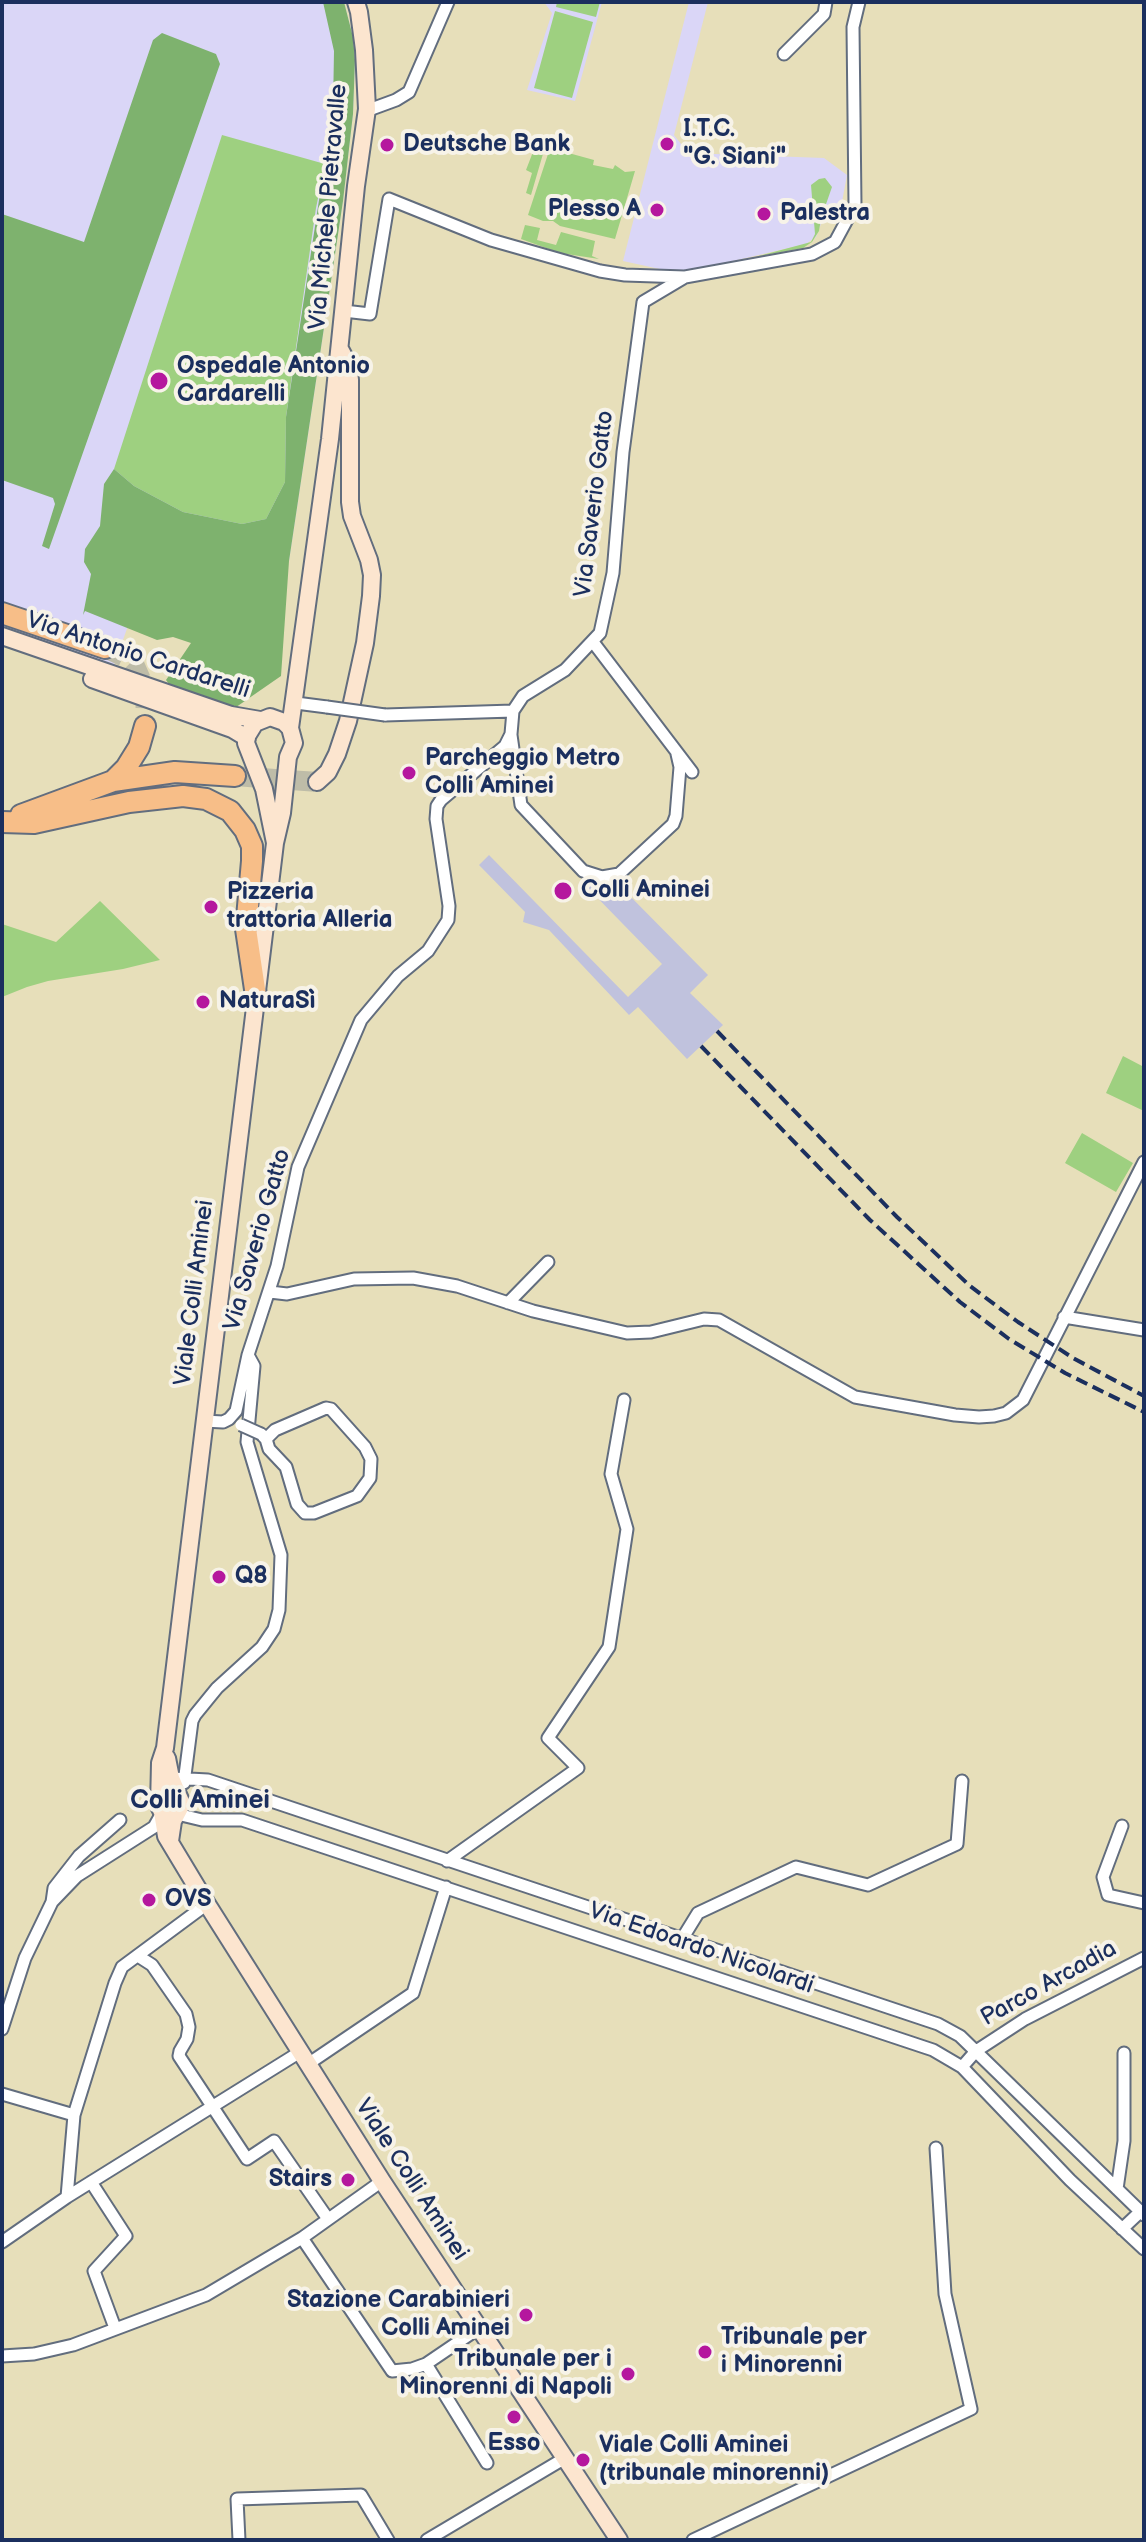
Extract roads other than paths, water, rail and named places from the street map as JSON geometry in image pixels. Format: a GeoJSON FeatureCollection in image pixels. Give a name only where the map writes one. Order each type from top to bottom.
{"type":"FeatureCollection","features":[{"type":"Feature","properties":{"kind":"highway"},"geometry":{"type":"LineString","coordinates":[[2,613],[105,648]]}},
{"type":"Feature","properties":{"kind":"highway"},"geometry":{"type":"LineString","coordinates":[[113,781],[126,768],[139,747],[145,726]]}},
{"type":"Feature","properties":{"kind":"highway"},"geometry":{"type":"LineString","coordinates":[[2,822],[113,781],[175,772],[235,776]]}},
{"type":"Feature","properties":{"kind":"highway"},"geometry":{"type":"LineString","coordinates":[[2,822],[34,823],[129,802],[183,796],[206,799],[230,811],[245,830],[252,846],[246,929],[256,996]]}},
{"type":"Feature","properties":{"kind":"main road","name":"Via Michele Pietravalle"},"geometry":{"type":"LineString","coordinates":[[290,728],[296,703],[367,110],[364,50],[356,2]]}},
{"type":"Feature","properties":{"kind":"main road"},"geometry":{"type":"LineString","coordinates":[[317,782],[328,772],[348,721],[365,643],[372,575],[352,516],[350,380],[348,364],[339,348]]}},
{"type":"Feature","properties":{"kind":"main road","name":"Via Antonio Cardarelli"},"geometry":{"type":"LineString","coordinates":[[2,636],[231,715],[260,720]]}},
{"type":"Feature","properties":{"kind":"main road","name":"Via Antonio Cardarelli"},"geometry":{"type":"LineString","coordinates":[[2,646],[232,729],[247,738]]}},
{"type":"Feature","properties":{"kind":"main road"},"geometry":{"type":"LineString","coordinates":[[277,718],[290,728],[294,743],[288,757],[282,813],[275,843],[264,789],[248,751],[247,738],[251,727],[260,720],[277,718]]}},
{"type":"Feature","properties":{"kind":"main road"},"geometry":{"type":"LineString","coordinates":[[253,758],[266,765],[274,765],[288,757]]}},
{"type":"Feature","properties":{"kind":"main road","name":"Viale Colli Aminei"},"geometry":{"type":"LineString","coordinates":[[173,1797],[160,1763],[165,1748],[275,843]]}},
{"type":"Feature","properties":{"kind":"main road","name":"Viale Colli Aminei"},"geometry":{"type":"LineString","coordinates":[[165,1748],[173,1797],[164,1830],[169,1842],[382,2181],[619,2540]]}},
{"type":"Feature","properties":{"kind":"street"},"geometry":{"type":"LineString","coordinates":[[367,110],[409,92],[446,2]]}},
{"type":"Feature","properties":{"kind":"street"},"geometry":{"type":"LineString","coordinates":[[784,54],[824,14],[826,2]]}},
{"type":"Feature","properties":{"kind":"street"},"geometry":{"type":"LineString","coordinates":[[344,311],[370,314],[389,199],[491,240],[600,271],[625,275],[685,277],[812,254],[835,242],[855,205],[853,27],[859,2]]}},
{"type":"Feature","properties":{"kind":"street","name":"Via Saverio Gatto"},"geometry":{"type":"LineString","coordinates":[[513,711],[523,696],[565,670],[600,633],[613,573],[623,452],[643,302],[685,277]]}},
{"type":"Feature","properties":{"kind":"street"},"geometry":{"type":"LineString","coordinates":[[593,642],[692,772]]}},
{"type":"Feature","properties":{"kind":"street"},"geometry":{"type":"LineString","coordinates":[[296,703],[385,715],[513,711],[511,734],[521,805],[583,871],[602,877],[619,874],[673,824],[680,767],[677,754]]}},
{"type":"Feature","properties":{"kind":"street","name":"Via Saverio Gatto"},"geometry":{"type":"LineString","coordinates":[[235,1422],[248,1355],[270,1292],[298,1167],[361,1020],[398,976],[428,951],[448,920],[437,806],[505,746],[511,734]]}},
{"type":"Feature","properties":{"kind":"street"},"geometry":{"type":"LineString","coordinates":[[270,1292],[287,1294],[354,1279],[413,1278],[457,1286],[533,1311],[638,1334],[704,1319],[719,1320],[855,1397],[955,1415],[979,1417],[1006,1413],[1023,1400],[1144,1162]]}},
{"type":"Feature","properties":{"kind":"street"},"geometry":{"type":"LineString","coordinates":[[508,1303],[548,1262]]}},
{"type":"Feature","properties":{"kind":"street"},"geometry":{"type":"LineString","coordinates":[[1064,1317],[1144,1330]]}},
{"type":"Feature","properties":{"kind":"street"},"geometry":{"type":"LineString","coordinates":[[52,1902],[77,1876],[154,1827],[173,1797],[192,1721],[217,1688],[262,1647],[274,1629],[279,1610],[281,1555],[247,1442],[254,1366],[248,1355]]}},
{"type":"Feature","properties":{"kind":"street"},"geometry":{"type":"LineString","coordinates":[[447,1861],[578,1768],[548,1738],[609,1647],[627,1529],[611,1474],[624,1400]]}},
{"type":"Feature","properties":{"kind":"street"},"geometry":{"type":"LineString","coordinates":[[204,1421],[235,1422],[263,1436],[269,1449],[286,1467],[297,1504],[305,1513],[314,1513],[357,1496],[370,1478],[371,1459],[365,1447],[331,1409],[326,1408],[263,1436]]}},
{"type":"Feature","properties":{"kind":"street","name":"Via Edoardo Nicolardi"},"geometry":{"type":"LineString","coordinates":[[1143,2213],[960,2036],[938,2024],[208,1780],[173,1797],[202,1820],[242,1820],[933,2050],[962,2067],[1070,2180],[1144,2249]]}},
{"type":"Feature","properties":{"kind":"street"},"geometry":{"type":"LineString","coordinates":[[682,1939],[698,1913],[796,1867],[868,1885],[957,1844],[962,1781]]}},
{"type":"Feature","properties":{"kind":"street"},"geometry":{"type":"LineString","coordinates":[[2,2029],[25,1958],[52,1902],[54,1888],[79,1856],[120,1820]]}},
{"type":"Feature","properties":{"kind":"street"},"geometry":{"type":"LineString","coordinates":[[1122,1826],[1103,1877],[1108,1895],[1144,1903]]}},
{"type":"Feature","properties":{"kind":"street"},"geometry":{"type":"LineString","coordinates":[[3,2242],[67,2197],[211,2108],[304,2058],[413,1993],[446,1887]]}},
{"type":"Feature","properties":{"kind":"street"},"geometry":{"type":"LineString","coordinates":[[67,2197],[74,2115],[122,1967],[207,1904]]}},
{"type":"Feature","properties":{"kind":"street"},"geometry":{"type":"LineString","coordinates":[[138,1956],[152,1965],[186,2014],[189,2027],[179,2056],[247,2159],[274,2141],[328,2219]]}},
{"type":"Feature","properties":{"kind":"street","name":"Parco Arcadia"},"geometry":{"type":"LineString","coordinates":[[962,2067],[976,2051],[1025,2019],[1144,1958]]}},
{"type":"Feature","properties":{"kind":"street"},"geometry":{"type":"LineString","coordinates":[[1117,2189],[1124,2141],[1124,2053]]}},
{"type":"Feature","properties":{"kind":"street"},"geometry":{"type":"LineString","coordinates":[[2,2094],[74,2115]]}},
{"type":"Feature","properties":{"kind":"street"},"geometry":{"type":"LineString","coordinates":[[693,2540],[971,2409],[945,2294],[936,2148]]}},
{"type":"Feature","properties":{"kind":"street"},"geometry":{"type":"LineString","coordinates":[[2,2356],[34,2354],[73,2345],[206,2295],[302,2238],[382,2181]]}},
{"type":"Feature","properties":{"kind":"street"},"geometry":{"type":"LineString","coordinates":[[91,2182],[126,2236],[94,2271],[115,2328]]}},
{"type":"Feature","properties":{"kind":"street"},"geometry":{"type":"LineString","coordinates":[[1122,2229],[1143,2213]]}},
{"type":"Feature","properties":{"kind":"street"},"geometry":{"type":"LineString","coordinates":[[302,2238],[392,2371],[426,2364],[479,2328]]}},
{"type":"Feature","properties":{"kind":"street"},"geometry":{"type":"LineString","coordinates":[[426,2364],[487,2463]]}},
{"type":"Feature","properties":{"kind":"street"},"geometry":{"type":"LineString","coordinates":[[427,2540],[565,2458]]}},
{"type":"Feature","properties":{"kind":"street"},"geometry":{"type":"LineString","coordinates":[[239,2540],[237,2499],[361,2495],[388,2540]]}},
{"type":"Feature","properties":{"kind":"tunnel"},"geometry":{"type":"LineString","coordinates":[[105,648],[127,658],[135,666],[146,691],[145,726]]}},
{"type":"Feature","properties":{"kind":"tunnel"},"geometry":{"type":"LineString","coordinates":[[235,776],[317,782]]}},
{"type":"Feature","properties":{"kind":"railway"},"geometry":{"type":"LineString","coordinates":[[717,1031],[897,1217],[970,1286],[1073,1358],[1144,1396]]}},
{"type":"Feature","properties":{"kind":"railway"},"geometry":{"type":"LineString","coordinates":[[701,1046],[870,1220],[960,1302],[1009,1339],[1065,1373],[1144,1412]]}},
{"type":"Feature","properties":{"kind":"place","name":"I.T.C. \"G. Siani\""},"geometry":{"type":"Point","coordinates":[667,144]}},
{"type":"Feature","properties":{"kind":"place","name":"Deutsche Bank"},"geometry":{"type":"Point","coordinates":[387,145]}},
{"type":"Feature","properties":{"kind":"place","name":"Plesso A"},"geometry":{"type":"Point","coordinates":[657,210]}},
{"type":"Feature","properties":{"kind":"place","name":"Palestra"},"geometry":{"type":"Point","coordinates":[764,214]}},
{"type":"Feature","properties":{"kind":"place","name":"Ospedale Antonio Cardarelli"},"geometry":{"type":"Point","coordinates":[159,381]}},
{"type":"Feature","properties":{"kind":"place","name":"Parcheggio Metro Colli Aminei"},"geometry":{"type":"Point","coordinates":[409,773]}},
{"type":"Feature","properties":{"kind":"place","name":"Colli Aminei"},"geometry":{"type":"Point","coordinates":[563,891]}},
{"type":"Feature","properties":{"kind":"place","name":"Pizzeria trattoria Alleria"},"geometry":{"type":"Point","coordinates":[211,907]}},
{"type":"Feature","properties":{"kind":"place","name":"NaturaSì"},"geometry":{"type":"Point","coordinates":[203,1002]}},
{"type":"Feature","properties":{"kind":"place","name":"Q8"},"geometry":{"type":"Point","coordinates":[219,1577]}},
{"type":"Feature","properties":{"kind":"place","name":"OVS"},"geometry":{"type":"Point","coordinates":[149,1900]}},
{"type":"Feature","properties":{"kind":"place","name":"Stairs"},"geometry":{"type":"Point","coordinates":[348,2180]}},
{"type":"Feature","properties":{"kind":"place","name":"Stazione Carabinieri Colli Aminei"},"geometry":{"type":"Point","coordinates":[526,2315]}},
{"type":"Feature","properties":{"kind":"place","name":"Tribunale per i Minorenni"},"geometry":{"type":"Point","coordinates":[705,2352]}},
{"type":"Feature","properties":{"kind":"place","name":"Tribunale per i Minorenni di Napoli"},"geometry":{"type":"Point","coordinates":[628,2374]}},
{"type":"Feature","properties":{"kind":"place","name":"Esso"},"geometry":{"type":"Point","coordinates":[514,2417]}},
{"type":"Feature","properties":{"kind":"place","name":"Viale Colli Aminei (tribunale minorenni)"},"geometry":{"type":"Point","coordinates":[583,2460]}},
{"type":"Feature","properties":{"kind":"district","name":"Colli Aminei"},"geometry":{"type":"Point","coordinates":[200,1801]}}]}
